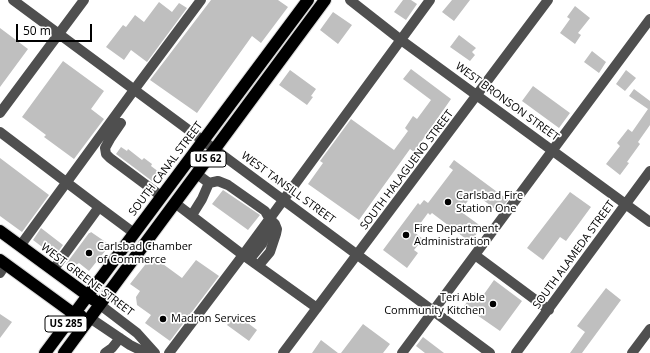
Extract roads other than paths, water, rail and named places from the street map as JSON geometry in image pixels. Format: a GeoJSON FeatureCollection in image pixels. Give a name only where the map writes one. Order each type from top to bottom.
{"type":"FeatureCollection","features":[{"type":"Feature","properties":{"kind":"highway","name":"SOUTH CANAL STREET"},"geometry":{"type":"LineString","coordinates":[[45,353],[308,0]]}},
{"type":"Feature","properties":{"kind":"highway","name":"US 62"},"geometry":{"type":"LineString","coordinates":[[90,318],[325,0]]}},
{"type":"Feature","properties":{"kind":"highway","name":"WEST GREENE STREET"},"geometry":{"type":"LineString","coordinates":[[0,231],[99,304]]}},
{"type":"Feature","properties":{"kind":"highway"},"geometry":{"type":"LineString","coordinates":[[2,266],[74,314],[90,318]]}},
{"type":"Feature","properties":{"kind":"highway","name":"US 285"},"geometry":{"type":"LineString","coordinates":[[64,353],[90,318]]}},
{"type":"Feature","properties":{"kind":"street","name":"WEST TANSILL STREET"},"geometry":{"type":"LineString","coordinates":[[12,0],[490,353]]}},
{"type":"Feature","properties":{"kind":"street"},"geometry":{"type":"LineString","coordinates":[[0,112],[84,0]]}},
{"type":"Feature","properties":{"kind":"street"},"geometry":{"type":"LineString","coordinates":[[20,246],[201,0]]}},
{"type":"Feature","properties":{"kind":"street","name":"WEST BRONSON STREET"},"geometry":{"type":"LineString","coordinates":[[350,0],[401,40],[650,222]]}},
{"type":"Feature","properties":{"kind":"street"},"geometry":{"type":"LineString","coordinates":[[169,353],[246,257],[269,218],[284,200],[430,0]]}},
{"type":"Feature","properties":{"kind":"street","name":"SOUTH HALAGUENO STREET"},"geometry":{"type":"LineString","coordinates":[[283,353],[548,0]]}},
{"type":"Feature","properties":{"kind":"street"},"geometry":{"type":"LineString","coordinates":[[402,353],[650,19]]}},
{"type":"Feature","properties":{"kind":"street"},"geometry":{"type":"LineString","coordinates":[[121,124],[105,148],[106,154],[161,196]]}},
{"type":"Feature","properties":{"kind":"street"},"geometry":{"type":"LineString","coordinates":[[0,132],[134,233]]}},
{"type":"Feature","properties":{"kind":"street","name":"SOUTH ALAMEDA STREET"},"geometry":{"type":"LineString","coordinates":[[516,353],[650,171]]}},
{"type":"Feature","properties":{"kind":"street"},"geometry":{"type":"LineString","coordinates":[[197,174],[209,183],[218,181],[228,186],[265,212],[275,224],[277,229],[270,252],[259,265]]}},
{"type":"Feature","properties":{"kind":"street"},"geometry":{"type":"LineString","coordinates":[[192,215],[202,199],[209,183]]}},
{"type":"Feature","properties":{"kind":"street"},"geometry":{"type":"LineString","coordinates":[[175,202],[246,257],[317,308]]}},
{"type":"Feature","properties":{"kind":"street"},"geometry":{"type":"LineString","coordinates":[[52,270],[98,207]]}},
{"type":"Feature","properties":{"kind":"street"},"geometry":{"type":"LineString","coordinates":[[475,255],[549,310]]}},
{"type":"Feature","properties":{"kind":"street","name":"WEST GREENE STREET"},"geometry":{"type":"LineString","coordinates":[[99,304],[137,333],[155,353]]}},
{"type":"Feature","properties":{"kind":"street"},"geometry":{"type":"LineString","coordinates":[[90,318],[146,353]]}},
{"type":"Feature","properties":{"kind":"street"},"geometry":{"type":"LineString","coordinates":[[632,353],[650,329]]}},
{"type":"Feature","properties":{"kind":"street"},"geometry":{"type":"LineString","coordinates":[[105,353],[112,348],[120,338]]}},
{"type":"Feature","properties":{"kind":"place","name":"Carlsbad Fire Station One"},"geometry":{"type":"Point","coordinates":[448,202]}},
{"type":"Feature","properties":{"kind":"place","name":"Fire Department Administration"},"geometry":{"type":"Point","coordinates":[406,235]}},
{"type":"Feature","properties":{"kind":"place","name":"Carlsbad Chamber of Commerce"},"geometry":{"type":"Point","coordinates":[89,253]}},
{"type":"Feature","properties":{"kind":"place","name":"Teri Able Community Kitchen"},"geometry":{"type":"Point","coordinates":[493,304]}},
{"type":"Feature","properties":{"kind":"place","name":"Madron Services"},"geometry":{"type":"Point","coordinates":[163,319]}}]}
